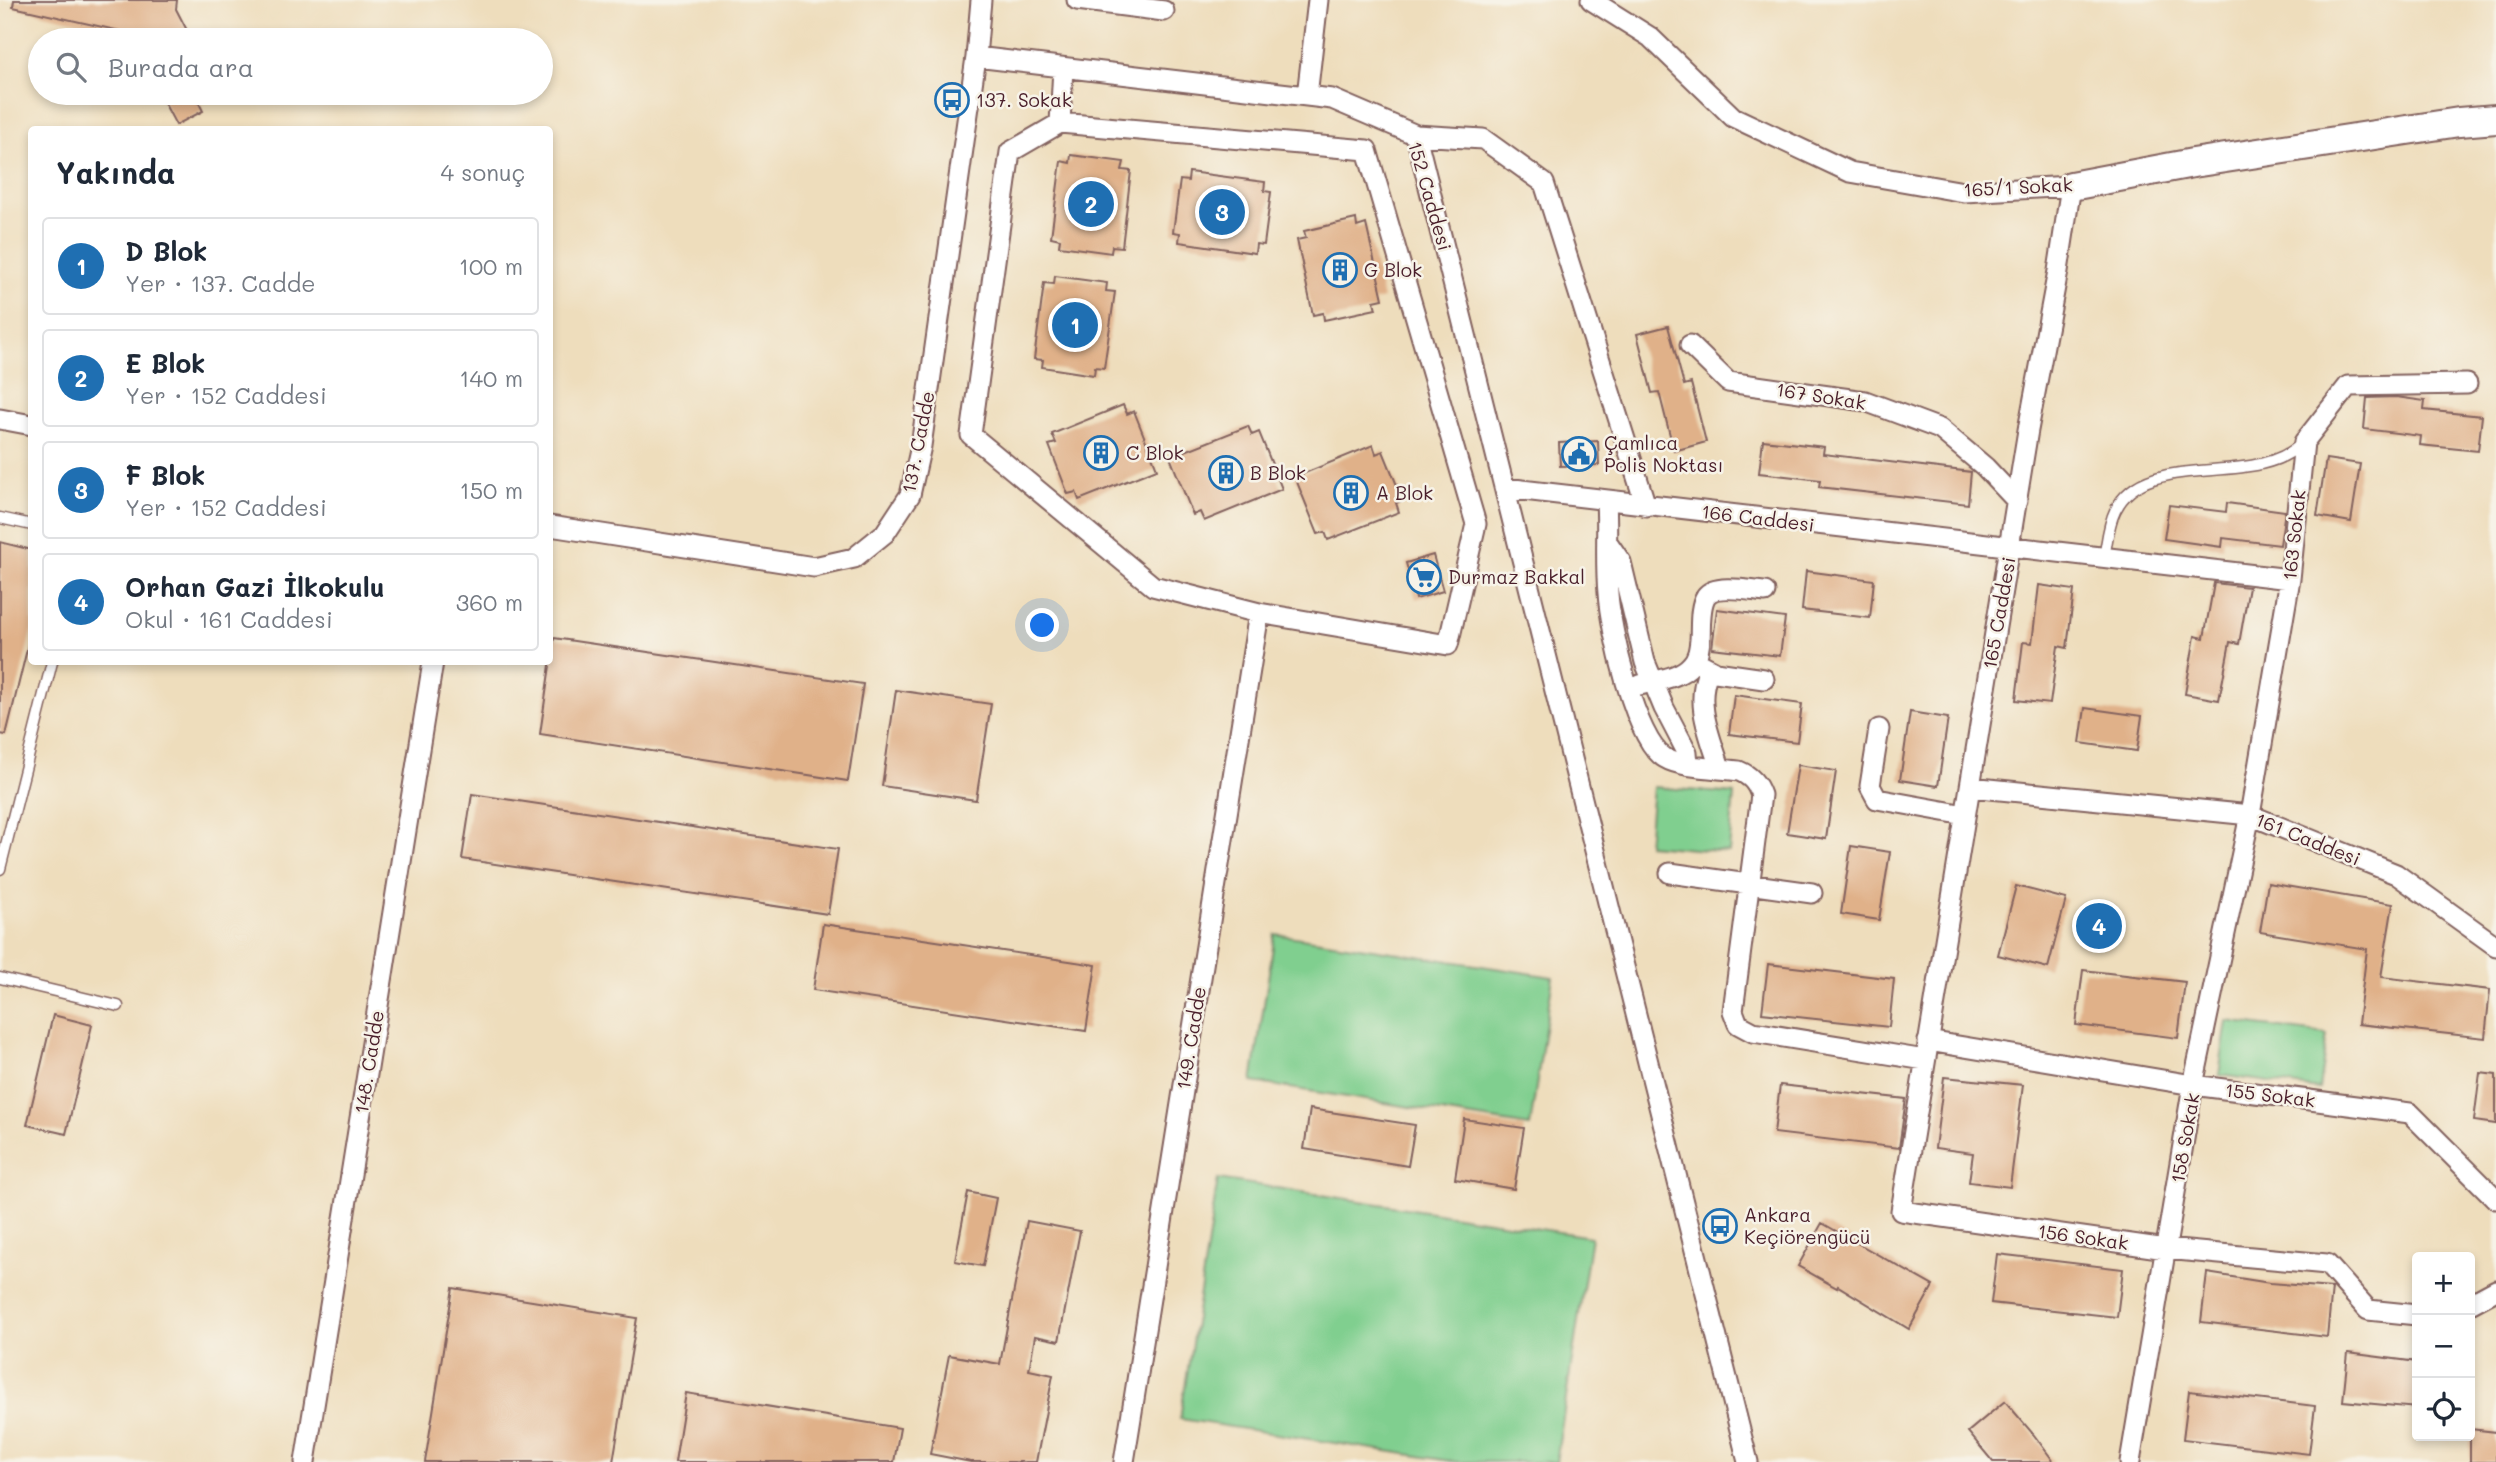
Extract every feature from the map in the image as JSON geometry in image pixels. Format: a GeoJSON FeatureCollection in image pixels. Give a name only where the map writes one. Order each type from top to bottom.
{"type":"FeatureCollection","features":[{"type":"Feature","properties":{"kind":"street","name":"137. Cadde"},"geometry":{"type":"LineString","coordinates":[[553,526],[814,567],[854,558],[885,533],[910,495],[921,446],[976,57],[981,0]]}},
{"type":"Feature","properties":{"kind":"street"},"geometry":{"type":"LineString","coordinates":[[1077,0],[1164,11]]}},
{"type":"Feature","properties":{"kind":"street"},"geometry":{"type":"LineString","coordinates":[[1307,96],[1318,0]]}},
{"type":"Feature","properties":{"kind":"street","name":"165/1 Sokak"},"geometry":{"type":"LineString","coordinates":[[1591,0],[1650,37],[1733,117],[1850,172],[1964,192],[2071,186],[2207,161],[2446,124],[2496,119]]}},
{"type":"Feature","properties":{"kind":"street","name":"152 Caddesi"},"geometry":{"type":"LineString","coordinates":[[976,57],[1332,99],[1416,135],[1748,1462]]}},
{"type":"Feature","properties":{"kind":"street"},"geometry":{"type":"LineString","coordinates":[[1059,123],[1063,68]]}},
{"type":"Feature","properties":{"kind":"street"},"geometry":{"type":"LineString","coordinates":[[1059,123],[1367,150],[1476,524],[1448,645],[1259,613],[1153,586],[971,435],[1010,152],[1059,123]]}},
{"type":"Feature","properties":{"kind":"street"},"geometry":{"type":"LineString","coordinates":[[1416,135],[1483,139],[1544,183],[1646,506]]}},
{"type":"Feature","properties":{"kind":"street","name":"165 Caddesi"},"geometry":{"type":"LineString","coordinates":[[1927,1051],[2071,186]]}},
{"type":"Feature","properties":{"kind":"street","name":"167 Sokak"},"geometry":{"type":"LineString","coordinates":[[1690,345],[1728,382],[1865,401],[1940,429],[1985,467],[2017,501]]}},
{"type":"Feature","properties":{"kind":"street"},"geometry":{"type":"LineString","coordinates":[[2304,442],[2348,386],[2467,384]]}},
{"type":"Feature","properties":{"kind":"street"},"geometry":{"type":"LineString","coordinates":[[0,419],[28,424]]}},
{"type":"Feature","properties":{"kind":"street","name":"163 Sokak"},"geometry":{"type":"LineString","coordinates":[[2250,815],[2290,579],[2304,442]]}},
{"type":"Feature","properties":{"kind":"street","name":"166 Caddesi"},"geometry":{"type":"LineString","coordinates":[[1505,488],[2290,579]]}},
{"type":"Feature","properties":{"kind":"street"},"geometry":{"type":"LineString","coordinates":[[1606,501],[1609,609],[1629,688],[1650,745],[1669,760],[1747,774],[1753,780],[1761,795],[1750,884]]}},
{"type":"Feature","properties":{"kind":"street"},"geometry":{"type":"LineString","coordinates":[[1608,543],[1620,562],[1638,638],[1652,681],[1687,752],[1688,764]]}},
{"type":"Feature","properties":{"kind":"street"},"geometry":{"type":"LineString","coordinates":[[1720,768],[1702,702],[1707,596],[1711,592],[1726,588],[1765,592]]}},
{"type":"Feature","properties":{"kind":"street","name":"149. Cadde"},"geometry":{"type":"LineString","coordinates":[[1124,1462],[1259,613]]}},
{"type":"Feature","properties":{"kind":"street"},"geometry":{"type":"LineString","coordinates":[[1629,688],[1702,664],[1764,679]]}},
{"type":"Feature","properties":{"kind":"street","name":"148. Cadde"},"geometry":{"type":"LineString","coordinates":[[304,1462],[433,665]]}},
{"type":"Feature","properties":{"kind":"street"},"geometry":{"type":"LineString","coordinates":[[1879,729],[1870,786],[1877,799],[1965,816]]}},
{"type":"Feature","properties":{"kind":"street","name":"161 Caddesi"},"geometry":{"type":"LineString","coordinates":[[1970,788],[2250,815],[2396,874],[2496,946]]}},
{"type":"Feature","properties":{"kind":"street","name":"158 Sokak"},"geometry":{"type":"LineString","coordinates":[[2130,1462],[2193,1086],[2250,815]]}},
{"type":"Feature","properties":{"kind":"street"},"geometry":{"type":"LineString","coordinates":[[1670,873],[1812,893]]}},
{"type":"Feature","properties":{"kind":"street","name":"155 Sokak"},"geometry":{"type":"LineString","coordinates":[[1750,884],[1733,1011],[1738,1024],[1753,1032],[1927,1051],[2410,1113],[2496,1199]]}},
{"type":"Feature","properties":{"kind":"street","name":"156 Sokak"},"geometry":{"type":"LineString","coordinates":[[1927,1051],[1900,1211],[2166,1249],[2328,1264],[2368,1310],[2412,1314]]}},
{"type":"Feature","properties":{"kind":"street"},"geometry":{"type":"LineString","coordinates":[[2475,1301],[2496,1290]]}},
{"type":"Feature","properties":{"kind":"lane"},"geometry":{"type":"LineString","coordinates":[[2104,558],[2115,509],[2138,485],[2157,478],[2269,463],[2290,453],[2304,442]]}},
{"type":"Feature","properties":{"kind":"lane"},"geometry":{"type":"LineString","coordinates":[[0,517],[28,524]]}},
{"type":"Feature","properties":{"kind":"lane"},"geometry":{"type":"LineString","coordinates":[[0,869],[51,665]]}},
{"type":"Feature","properties":{"kind":"lane"},"geometry":{"type":"LineString","coordinates":[[0,978],[118,1006]]}},
{"type":"Feature","properties":{"kind":"green space"},"geometry":{"type":"Polygon","coordinates":[[[1653,787],[1734,794],[1729,852],[1648,845],[1653,787]]]}},
{"type":"Feature","properties":{"kind":"green space"},"geometry":{"type":"Polygon","coordinates":[[[1275,934],[1553,977],[1530,1126],[1252,1082],[1275,934]]]}},
{"type":"Feature","properties":{"kind":"green space"},"geometry":{"type":"Polygon","coordinates":[[[2227,1021],[2327,1034],[2319,1089],[2219,1075],[2227,1021]]]}},
{"type":"Feature","properties":{"kind":"green space"},"geometry":{"type":"Polygon","coordinates":[[[1218,1179],[1591,1237],[1556,1462],[1457,1462],[1180,1419],[1218,1179]]]}},
{"type":"Feature","properties":{"kind":"building"},"geometry":{"type":"Polygon","coordinates":[[[14,0],[177,0],[176,9],[186,28],[107,28],[13,7],[14,0]]]}},
{"type":"Feature","properties":{"kind":"building"},"geometry":{"type":"Polygon","coordinates":[[[165,105],[200,105],[203,111],[176,125],[165,105]]]}},
{"type":"Feature","properties":{"kind":"building"},"geometry":{"type":"Polygon","coordinates":[[[1071,155],[1124,162],[1122,170],[1131,171],[1122,247],[1112,246],[1111,253],[1059,246],[1060,239],[1051,237],[1061,161],[1070,163],[1071,155]]]}},
{"type":"Feature","properties":{"kind":"building"},"geometry":{"type":"Polygon","coordinates":[[[1189,172],[1265,182],[1264,191],[1271,192],[1264,245],[1256,244],[1255,253],[1179,242],[1180,233],[1173,232],[1180,180],[1188,181],[1189,172]]]}},
{"type":"Feature","properties":{"kind":"building","name":"G Blok"},"geometry":{"type":"Polygon","coordinates":[[[1356,219],[1357,227],[1366,224],[1383,299],[1374,301],[1376,309],[1324,320],[1323,313],[1313,315],[1297,240],[1306,238],[1304,231],[1356,219]]]}},
{"type":"Feature","properties":{"kind":"building"},"geometry":{"type":"Polygon","coordinates":[[[1055,276],[1107,283],[1106,291],[1115,292],[1104,368],[1095,367],[1094,375],[1042,367],[1043,360],[1034,359],[1044,283],[1054,284],[1055,276]]]}},
{"type":"Feature","properties":{"kind":"building"},"geometry":{"type":"Polygon","coordinates":[[[1668,326],[1684,385],[1691,383],[1706,442],[1674,451],[1659,392],[1652,393],[1637,334],[1668,326]]]}},
{"type":"Feature","properties":{"kind":"building"},"geometry":{"type":"Polygon","coordinates":[[[2396,397],[2425,401],[2424,410],[2482,416],[2478,451],[2420,445],[2421,436],[2364,429],[2367,398],[2396,397]]]}},
{"type":"Feature","properties":{"kind":"building","name":"C Blok"},"geometry":{"type":"Polygon","coordinates":[[[1123,405],[1127,414],[1134,411],[1157,469],[1079,500],[1076,492],[1068,494],[1049,445],[1056,443],[1052,434],[1123,405]]]}},
{"type":"Feature","properties":{"kind":"building","name":"B Blok"},"geometry":{"type":"Polygon","coordinates":[[[1248,426],[1252,435],[1259,432],[1282,489],[1204,521],[1200,512],[1193,515],[1170,457],[1248,426]]]}},
{"type":"Feature","properties":{"kind":"building"},"geometry":{"type":"Polygon","coordinates":[[[1763,440],[1824,447],[1823,454],[1971,472],[1968,504],[1819,487],[1820,480],[1759,473],[1763,440]]]}},
{"type":"Feature","properties":{"kind":"building","name":"Çamlıca Polis Noktası"},"geometry":{"type":"Polygon","coordinates":[[[1598,441],[1599,465],[1560,466],[1559,443],[1598,441]]]}},
{"type":"Feature","properties":{"kind":"building","name":"A Blok"},"geometry":{"type":"Polygon","coordinates":[[[1373,445],[1376,454],[1383,451],[1403,500],[1396,503],[1399,512],[1328,540],[1325,532],[1318,534],[1295,477],[1373,445]]]}},
{"type":"Feature","properties":{"kind":"building"},"geometry":{"type":"Polygon","coordinates":[[[2326,459],[2360,464],[2351,522],[2317,516],[2326,459]]]}},
{"type":"Feature","properties":{"kind":"building"},"geometry":{"type":"Polygon","coordinates":[[[2227,503],[2285,511],[2280,545],[2223,538],[2222,547],[2164,539],[2169,505],[2226,512],[2227,503]]]}},
{"type":"Feature","properties":{"kind":"building"},"geometry":{"type":"Polygon","coordinates":[[[0,542],[28,549],[28,645],[6,735],[0,734],[0,542]]]}},
{"type":"Feature","properties":{"kind":"building","name":"Durmaz Bakkal"},"geometry":{"type":"Polygon","coordinates":[[[1433,555],[1443,591],[1416,599],[1406,563],[1433,555]]]}},
{"type":"Feature","properties":{"kind":"building"},"geometry":{"type":"Polygon","coordinates":[[[1806,571],[1874,580],[1870,618],[1802,610],[1806,571]]]}},
{"type":"Feature","properties":{"kind":"building"},"geometry":{"type":"Polygon","coordinates":[[[2214,583],[2249,587],[2239,644],[2230,642],[2219,700],[2185,694],[2195,636],[2204,638],[2214,583]]]}},
{"type":"Feature","properties":{"kind":"building"},"geometry":{"type":"Polygon","coordinates":[[[2039,585],[2074,590],[2067,648],[2058,646],[2050,704],[2016,700],[2023,642],[2032,643],[2039,585]]]}},
{"type":"Feature","properties":{"kind":"building"},"geometry":{"type":"Polygon","coordinates":[[[1717,609],[1785,618],[1780,656],[1712,648],[1717,609]]]}},
{"type":"Feature","properties":{"kind":"building"},"geometry":{"type":"Polygon","coordinates":[[[554,638],[863,684],[848,781],[540,734],[550,665],[553,665],[554,638]]]}},
{"type":"Feature","properties":{"kind":"building"},"geometry":{"type":"Polygon","coordinates":[[[896,690],[991,704],[976,800],[882,786],[896,690]]]}},
{"type":"Feature","properties":{"kind":"building"},"geometry":{"type":"Polygon","coordinates":[[[1734,695],[1802,704],[1797,742],[1729,734],[1734,695]]]}},
{"type":"Feature","properties":{"kind":"building"},"geometry":{"type":"Polygon","coordinates":[[[2085,708],[2142,716],[2137,751],[2080,743],[2085,708]]]}},
{"type":"Feature","properties":{"kind":"building"},"geometry":{"type":"Polygon","coordinates":[[[1910,712],[1948,718],[1938,786],[1900,780],[1910,712]]]}},
{"type":"Feature","properties":{"kind":"building"},"geometry":{"type":"Polygon","coordinates":[[[1798,765],[1836,771],[1826,839],[1787,833],[1798,765]]]}},
{"type":"Feature","properties":{"kind":"building"},"geometry":{"type":"Polygon","coordinates":[[[472,794],[838,849],[828,914],[462,859],[472,794]]]}},
{"type":"Feature","properties":{"kind":"building"},"geometry":{"type":"Polygon","coordinates":[[[1851,846],[1890,852],[1879,920],[1841,914],[1851,846]]]}},
{"type":"Feature","properties":{"kind":"building"},"geometry":{"type":"Polygon","coordinates":[[[2268,883],[2393,904],[2381,977],[2490,990],[2485,1038],[2358,1024],[2367,949],[2260,932],[2268,883]]]}},
{"type":"Feature","properties":{"kind":"building"},"geometry":{"type":"Polygon","coordinates":[[[2016,886],[2066,899],[2048,968],[1998,955],[2016,886]]]}},
{"type":"Feature","properties":{"kind":"building"},"geometry":{"type":"Polygon","coordinates":[[[823,924],[1096,965],[1086,1031],[813,990],[823,924]]]}},
{"type":"Feature","properties":{"kind":"building"},"geometry":{"type":"Polygon","coordinates":[[[1768,964],[1894,979],[1889,1027],[1762,1013],[1768,964]]]}},
{"type":"Feature","properties":{"kind":"building"},"geometry":{"type":"Polygon","coordinates":[[[2083,970],[2185,982],[2178,1038],[2076,1025],[2083,970]]]}},
{"type":"Feature","properties":{"kind":"building"},"geometry":{"type":"Polygon","coordinates":[[[53,1015],[92,1025],[66,1134],[27,1125],[53,1015]]]}},
{"type":"Feature","properties":{"kind":"building"},"geometry":{"type":"Polygon","coordinates":[[[2480,1073],[2496,1075],[2496,1124],[2474,1121],[2480,1073]]]}},
{"type":"Feature","properties":{"kind":"building"},"geometry":{"type":"Polygon","coordinates":[[[1944,1077],[2023,1085],[2010,1187],[1969,1182],[1973,1153],[1935,1148],[1944,1077]]]}},
{"type":"Feature","properties":{"kind":"building"},"geometry":{"type":"Polygon","coordinates":[[[1780,1085],[1906,1099],[1899,1148],[1774,1133],[1780,1085]]]}},
{"type":"Feature","properties":{"kind":"building"},"geometry":{"type":"Polygon","coordinates":[[[1310,1109],[1415,1125],[1408,1166],[1304,1149],[1310,1109]]]}},
{"type":"Feature","properties":{"kind":"building"},"geometry":{"type":"Polygon","coordinates":[[[1464,1119],[1524,1128],[1514,1189],[1455,1179],[1464,1119]]]}},
{"type":"Feature","properties":{"kind":"building"},"geometry":{"type":"Polygon","coordinates":[[[968,1192],[996,1198],[983,1266],[955,1261],[968,1192]]]}},
{"type":"Feature","properties":{"kind":"building"},"geometry":{"type":"Polygon","coordinates":[[[1027,1221],[1080,1231],[1059,1341],[1035,1336],[1029,1370],[1053,1375],[1036,1462],[971,1462],[930,1454],[949,1355],[1000,1364],[1027,1221]]]}},
{"type":"Feature","properties":{"kind":"building"},"geometry":{"type":"Polygon","coordinates":[[[1822,1223],[1933,1286],[1909,1329],[1838,1286],[1837,1288],[1798,1266],[1822,1223]]]}},
{"type":"Feature","properties":{"kind":"building"},"geometry":{"type":"Polygon","coordinates":[[[1997,1254],[2123,1269],[2117,1317],[1991,1303],[1997,1254]]]}},
{"type":"Feature","properties":{"kind":"building"},"geometry":{"type":"Polygon","coordinates":[[[2207,1273],[2270,1283],[2332,1288],[2327,1337],[2201,1322],[2207,1273]]]}},
{"type":"Feature","properties":{"kind":"building"},"geometry":{"type":"Polygon","coordinates":[[[453,1288],[637,1318],[613,1462],[425,1462],[453,1288]]]}},
{"type":"Feature","properties":{"kind":"building"},"geometry":{"type":"Polygon","coordinates":[[[2348,1353],[2412,1361],[2412,1408],[2343,1401],[2348,1353]]]}},
{"type":"Feature","properties":{"kind":"building"},"geometry":{"type":"Polygon","coordinates":[[[2189,1391],[2315,1406],[2309,1454],[2183,1439],[2189,1391]]]}},
{"type":"Feature","properties":{"kind":"building"},"geometry":{"type":"Polygon","coordinates":[[[686,1393],[900,1428],[894,1462],[675,1462],[686,1393]]]}},
{"type":"Feature","properties":{"kind":"building"},"geometry":{"type":"Polygon","coordinates":[[[2005,1401],[2054,1462],[1993,1462],[1968,1432],[2005,1401]]]}},
{"type":"Feature","properties":{"kind":"building"},"geometry":{"type":"Polygon","coordinates":[[[2475,1430],[2496,1432],[2496,1462],[2470,1462],[2470,1441],[2475,1441],[2475,1430]]]}},
{"type":"Feature","properties":{"kind":"place","name":"137. Sokak"},"geometry":{"type":"Point","coordinates":[952,100]}},
{"type":"Feature","properties":{"kind":"place","name":"E Blok"},"geometry":{"type":"Point","coordinates":[1091,204]}},
{"type":"Feature","properties":{"kind":"place","name":"F Blok"},"geometry":{"type":"Point","coordinates":[1222,212]}},
{"type":"Feature","properties":{"kind":"place","name":"G Blok"},"geometry":{"type":"Point","coordinates":[1340,270]}},
{"type":"Feature","properties":{"kind":"place","name":"D Blok"},"geometry":{"type":"Point","coordinates":[1075,325]}},
{"type":"Feature","properties":{"kind":"place","name":"C Blok"},"geometry":{"type":"Point","coordinates":[1101,453]}},
{"type":"Feature","properties":{"kind":"place","name":"Çamlıca Polis Noktası"},"geometry":{"type":"Point","coordinates":[1579,454]}},
{"type":"Feature","properties":{"kind":"place","name":"B Blok"},"geometry":{"type":"Point","coordinates":[1226,473]}},
{"type":"Feature","properties":{"kind":"place","name":"A Blok"},"geometry":{"type":"Point","coordinates":[1351,493]}},
{"type":"Feature","properties":{"kind":"place","name":"Durmaz Bakkal"},"geometry":{"type":"Point","coordinates":[1424,577]}},
{"type":"Feature","properties":{"kind":"place","name":"Orhan Gazi İlkokulu"},"geometry":{"type":"Point","coordinates":[2099,926]}},
{"type":"Feature","properties":{"kind":"place","name":"Ankara Keçiörengücü"},"geometry":{"type":"Point","coordinates":[1720,1226]}}]}
